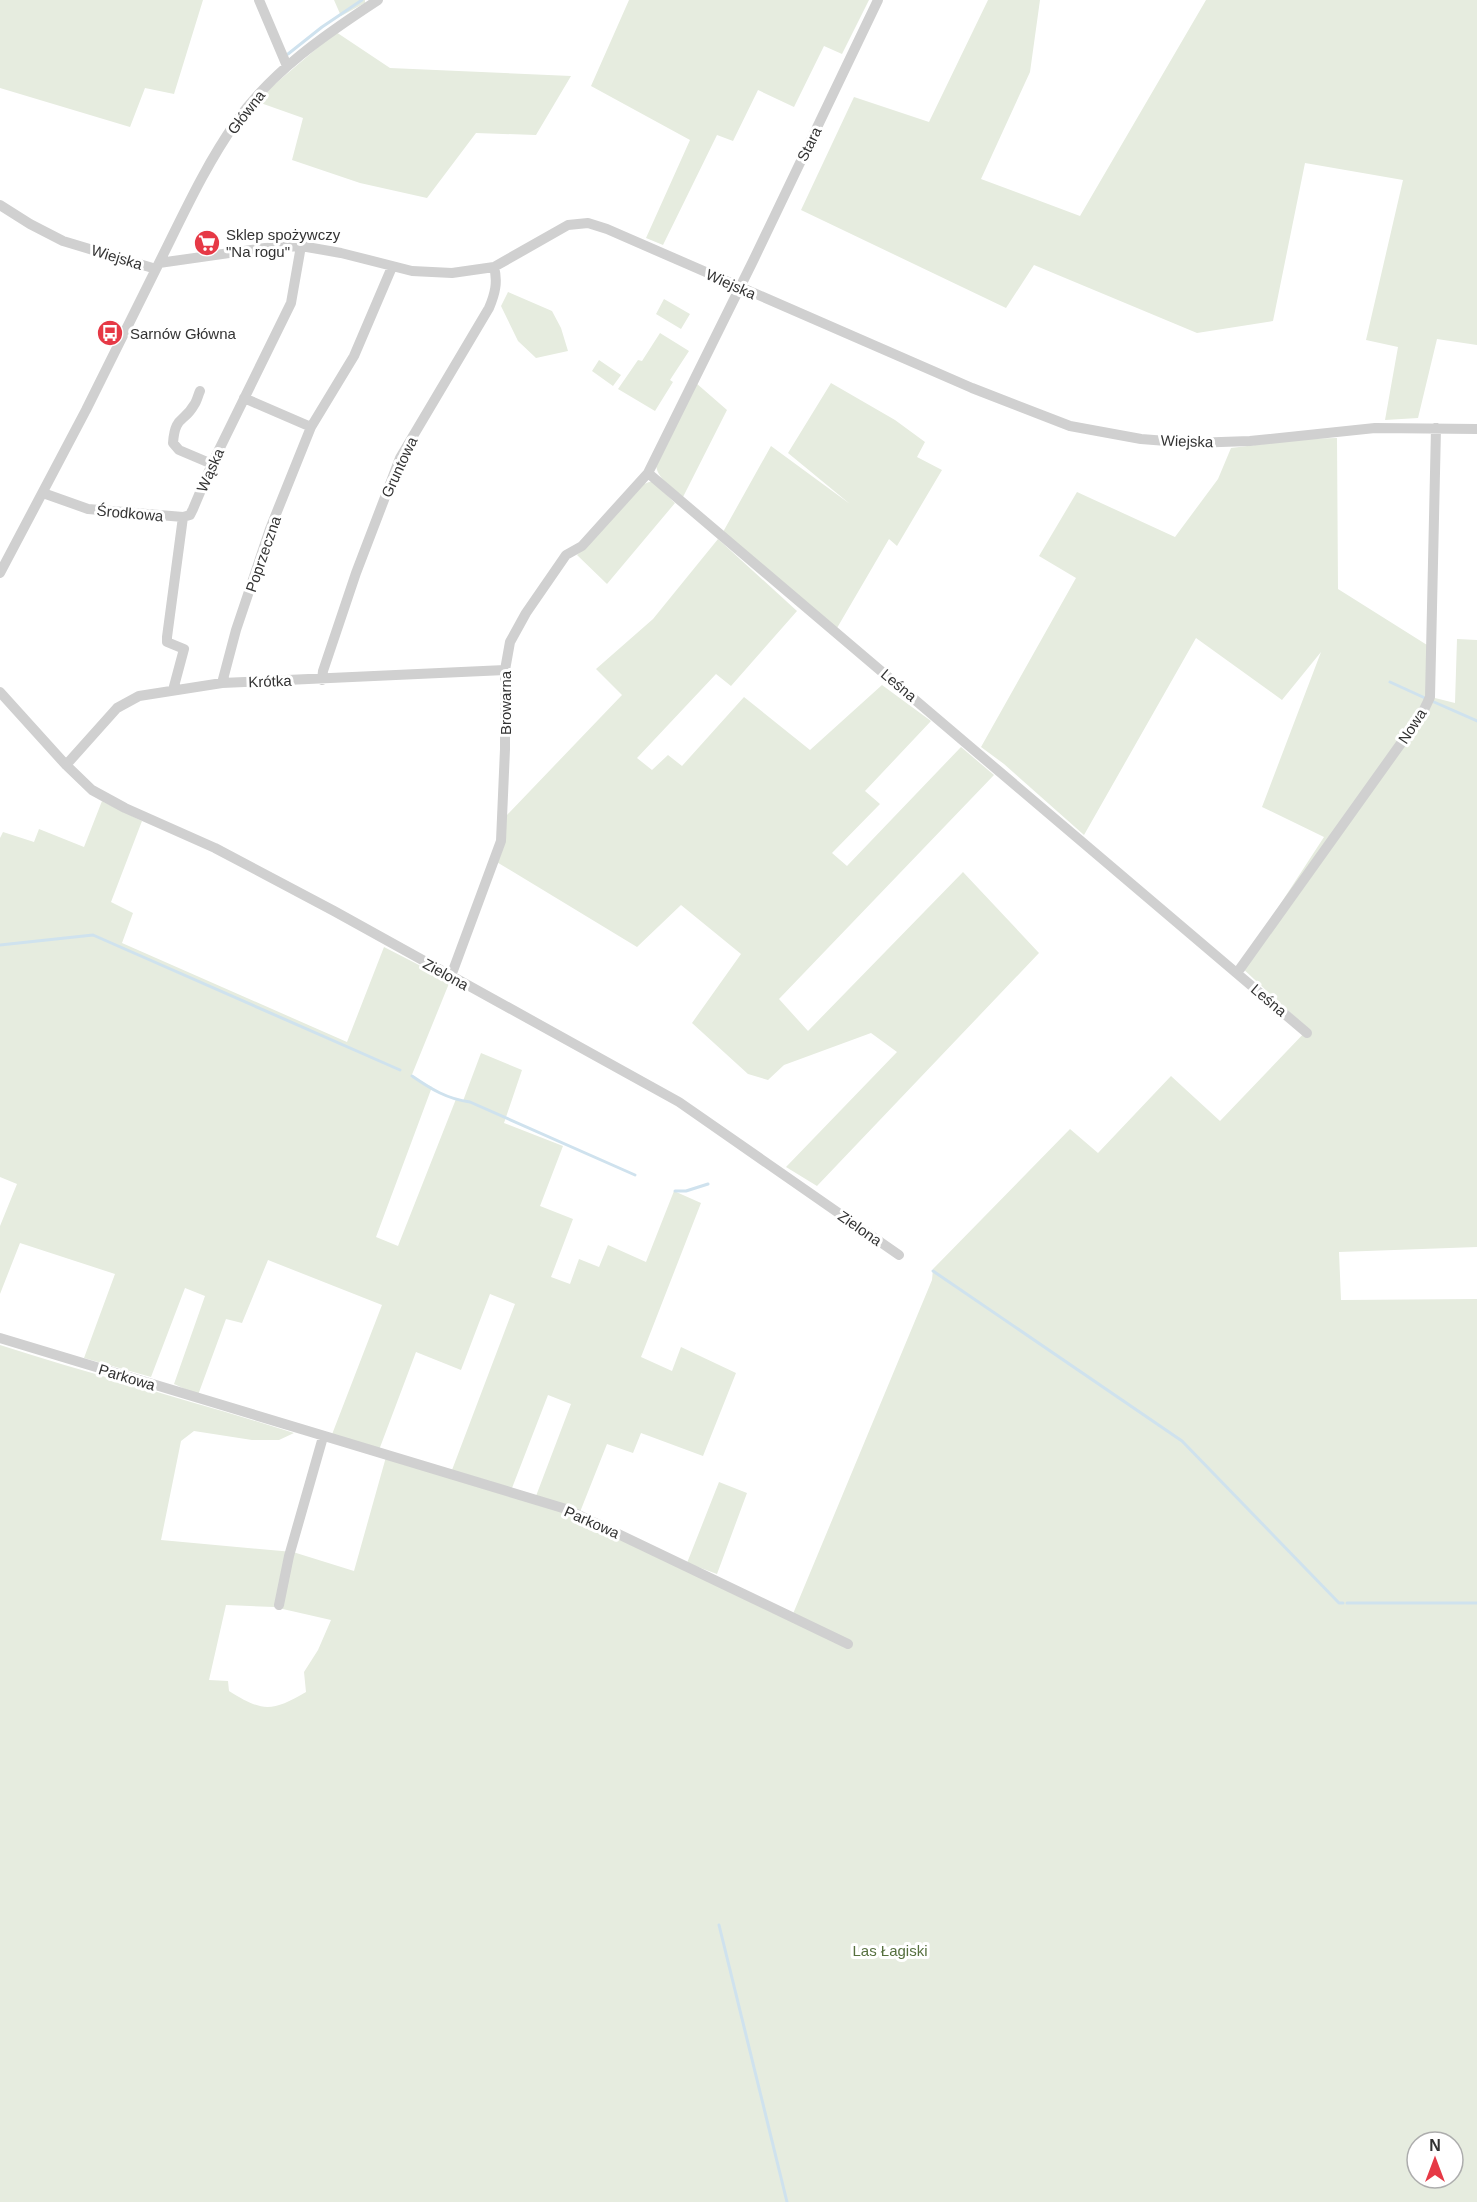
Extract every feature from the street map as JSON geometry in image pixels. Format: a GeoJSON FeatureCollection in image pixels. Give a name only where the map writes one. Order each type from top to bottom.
{"type":"FeatureCollection","features":[{"type":"Feature","properties":{"kind":"street"},"geometry":{"type":"LineString","coordinates":[[259,0],[288,66]]}},
{"type":"Feature","properties":{"kind":"street","name":"Główna"},"geometry":{"type":"LineString","coordinates":[[0,573],[206,171],[237,121],[288,66],[340,25],[378,0]]}},
{"type":"Feature","properties":{"kind":"street","name":"Stara"},"geometry":{"type":"LineString","coordinates":[[739,287],[878,0]]}},
{"type":"Feature","properties":{"kind":"street","name":"Wiejska"},"geometry":{"type":"LineString","coordinates":[[0,205],[63,241],[157,266],[265,248],[300,246],[341,253],[392,267],[428,273],[452,273],[494,267],[564,227],[588,223],[607,229],[972,388],[1048,418],[1093,431],[1141,439],[1192,443],[1250,441],[1375,428],[1477,429]]}},
{"type":"Feature","properties":{"kind":"street","name":"Wąska"},"geometry":{"type":"LineString","coordinates":[[173,690],[184,649],[167,642],[167,637],[183,517],[190,515],[212,464],[291,303],[300,246]]}},
{"type":"Feature","properties":{"kind":"street","name":"Poprzeczna"},"geometry":{"type":"LineString","coordinates":[[222,683],[236,630],[270,529],[311,427],[354,356],[392,267]]}},
{"type":"Feature","properties":{"kind":"street","name":"Gruntowa"},"geometry":{"type":"LineString","coordinates":[[322,680],[356,573],[396,466],[489,308],[496,291],[494,267]]}},
{"type":"Feature","properties":{"kind":"street"},"geometry":{"type":"LineString","coordinates":[[648,473],[739,287]]}},
{"type":"Feature","properties":{"kind":"street"},"geometry":{"type":"LineString","coordinates":[[200,391],[194,407],[178,420],[174,428],[173,443],[179,450],[212,464]]}},
{"type":"Feature","properties":{"kind":"street"},"geometry":{"type":"LineString","coordinates":[[244,398],[311,427]]}},
{"type":"Feature","properties":{"kind":"street","name":"Nowa"},"geometry":{"type":"LineString","coordinates":[[1237,973],[1422,714],[1430,697],[1436,428]]}},
{"type":"Feature","properties":{"kind":"street","name":"Browarna"},"geometry":{"type":"LineString","coordinates":[[451,976],[501,841],[507,651],[517,628],[566,555],[582,546],[648,473]]}},
{"type":"Feature","properties":{"kind":"street","name":"Leśna"},"geometry":{"type":"LineString","coordinates":[[648,473],[1307,1033]]}},
{"type":"Feature","properties":{"kind":"street","name":"Środkowa"},"geometry":{"type":"LineString","coordinates":[[43,493],[88,509],[183,517]]}},
{"type":"Feature","properties":{"kind":"street","name":"Krótka"},"geometry":{"type":"LineString","coordinates":[[66,765],[124,703],[139,696],[222,683],[322,680],[505,669]]}},
{"type":"Feature","properties":{"kind":"street","name":"Zielona"},"geometry":{"type":"LineString","coordinates":[[0,692],[66,765],[92,790],[124,808],[215,848],[334,911],[679,1102],[899,1255]]}},
{"type":"Feature","properties":{"kind":"street","name":"Parkowa"},"geometry":{"type":"LineString","coordinates":[[0,1338],[566,1509],[848,1644]]}},
{"type":"Feature","properties":{"kind":"street"},"geometry":{"type":"LineString","coordinates":[[279,1605],[289,1556],[323,1437]]}},
{"type":"Feature","properties":{"kind":"green space"},"geometry":{"type":"Polygon","coordinates":[[[0,0],[203,0],[174,94],[145,88],[130,127],[0,88],[0,0]]]}},
{"type":"Feature","properties":{"kind":"green space"},"geometry":{"type":"Polygon","coordinates":[[[334,0],[365,0],[365,3],[341,16],[334,0]]]}},
{"type":"Feature","properties":{"kind":"green space"},"geometry":{"type":"Polygon","coordinates":[[[629,0],[869,0],[842,54],[824,46],[794,107],[758,90],[733,141],[717,135],[663,245],[646,238],[690,140],[591,86],[629,0]]]}},
{"type":"Feature","properties":{"kind":"green space"},"geometry":{"type":"Polygon","coordinates":[[[988,0],[1040,0],[1030,72],[981,179],[1080,216],[1206,0],[1477,0],[1477,345],[1437,339],[1418,418],[1385,420],[1398,347],[1366,340],[1403,180],[1305,163],[1273,321],[1197,333],[1034,265],[1006,308],[801,210],[854,97],[929,122],[988,0]]]}},
{"type":"Feature","properties":{"kind":"green space"},"geometry":{"type":"Polygon","coordinates":[[[336,32],[390,68],[571,76],[536,135],[476,133],[427,198],[360,183],[292,160],[303,118],[255,101],[336,32]]]}},
{"type":"Feature","properties":{"kind":"green space"},"geometry":{"type":"Polygon","coordinates":[[[508,292],[552,311],[561,328],[568,351],[536,358],[518,341],[501,306],[508,292]]]}},
{"type":"Feature","properties":{"kind":"green space"},"geometry":{"type":"Polygon","coordinates":[[[664,299],[690,314],[681,329],[656,314],[664,299]]]}},
{"type":"Feature","properties":{"kind":"green space"},"geometry":{"type":"Polygon","coordinates":[[[660,333],[689,351],[670,380],[673,382],[655,411],[618,389],[638,360],[642,361],[660,333]]]}},
{"type":"Feature","properties":{"kind":"green space"},"geometry":{"type":"Polygon","coordinates":[[[599,360],[621,375],[613,386],[592,371],[599,360]]]}},
{"type":"Feature","properties":{"kind":"green space"},"geometry":{"type":"Polygon","coordinates":[[[696,383],[727,410],[683,497],[661,477],[656,468],[656,462],[696,383]]]}},
{"type":"Feature","properties":{"kind":"green space"},"geometry":{"type":"Polygon","coordinates":[[[831,383],[895,420],[925,442],[917,457],[942,470],[897,546],[889,539],[837,628],[723,532],[771,446],[850,504],[788,453],[831,383]]]}},
{"type":"Feature","properties":{"kind":"green space","name":"Las Łagiski"},"geometry":{"type":"Polygon","coordinates":[[[1337,438],[1338,589],[1435,650],[1435,698],[1455,703],[1457,639],[1477,640],[1477,1247],[1339,1252],[1341,1300],[1477,1299],[1477,2202],[0,2202],[0,1345],[294,1433],[279,1440],[252,1440],[194,1431],[181,1441],[161,1540],[293,1552],[354,1571],[386,1457],[562,1511],[790,1621],[932,1280],[933,1269],[1070,1129],[1098,1153],[1171,1076],[1220,1121],[1308,1029],[1240,966],[1324,837],[1262,807],[1321,652],[1282,700],[1196,638],[1084,835],[1004,764],[981,747],[1076,578],[1039,556],[1077,492],[1175,537],[1218,479],[1231,448],[1303,439],[1337,438]],[[226,1605],[209,1680],[228,1681],[229,1691],[250,1703],[267,1707],[284,1703],[306,1692],[304,1672],[318,1650],[331,1620],[274,1607],[226,1605]]]}},
{"type":"Feature","properties":{"kind":"green space"},"geometry":{"type":"Polygon","coordinates":[[[653,482],[675,503],[607,584],[577,555],[642,485],[653,482]]]}},
{"type":"Feature","properties":{"kind":"green space"},"geometry":{"type":"Polygon","coordinates":[[[718,539],[797,611],[731,686],[716,674],[637,758],[652,770],[668,755],[682,766],[744,697],[810,750],[882,685],[931,721],[865,791],[880,804],[832,853],[847,866],[961,747],[994,775],[779,999],[808,1031],[963,872],[1039,953],[817,1186],[786,1167],[897,1052],[871,1033],[784,1065],[768,1080],[748,1074],[692,1023],[741,954],[681,905],[637,947],[495,861],[507,815],[622,695],[596,669],[653,619],[718,539]]]}},
{"type":"Feature","properties":{"kind":"green space"},"geometry":{"type":"Polygon","coordinates":[[[102,801],[142,821],[111,902],[133,913],[122,943],[347,1042],[384,947],[450,981],[411,1077],[432,1087],[376,1237],[398,1246],[456,1099],[463,1101],[481,1053],[522,1070],[504,1123],[563,1146],[540,1206],[573,1219],[551,1277],[570,1284],[579,1259],[599,1267],[608,1245],[646,1262],[674,1191],[701,1203],[641,1357],[672,1371],[681,1347],[736,1373],[703,1456],[641,1433],[633,1453],[607,1444],[580,1512],[536,1496],[571,1404],[548,1395],[512,1488],[452,1470],[515,1304],[490,1294],[461,1370],[416,1352],[379,1450],[331,1437],[382,1305],[268,1260],[242,1323],[226,1319],[198,1395],[174,1384],[205,1296],[185,1288],[151,1377],[84,1358],[115,1274],[20,1243],[0,1294],[0,1226],[17,1184],[0,1177],[0,838],[3,832],[34,842],[39,829],[84,847],[102,801]]]}},
{"type":"Feature","properties":{"kind":"green space"},"geometry":{"type":"Polygon","coordinates":[[[719,1482],[747,1493],[717,1574],[687,1563],[719,1482]]]}},
{"type":"Feature","properties":{"kind":"waterway"},"geometry":{"type":"LineString","coordinates":[[288,54],[362,0]]}},
{"type":"Feature","properties":{"kind":"waterway"},"geometry":{"type":"LineString","coordinates":[[1390,682],[1425,698]]}},
{"type":"Feature","properties":{"kind":"waterway"},"geometry":{"type":"LineString","coordinates":[[1434,702],[1477,721]]}},
{"type":"Feature","properties":{"kind":"waterway"},"geometry":{"type":"LineString","coordinates":[[0,945],[93,935],[400,1070]]}},
{"type":"Feature","properties":{"kind":"waterway"},"geometry":{"type":"LineString","coordinates":[[412,1076],[447,1096],[470,1102],[635,1175]]}},
{"type":"Feature","properties":{"kind":"waterway"},"geometry":{"type":"LineString","coordinates":[[675,1191],[686,1191],[708,1184]]}},
{"type":"Feature","properties":{"kind":"waterway"},"geometry":{"type":"LineString","coordinates":[[933,1271],[1182,1441],[1339,1603],[1343,1603]]}},
{"type":"Feature","properties":{"kind":"waterway"},"geometry":{"type":"LineString","coordinates":[[1347,1603],[1477,1603]]}},
{"type":"Feature","properties":{"kind":"waterway"},"geometry":{"type":"LineString","coordinates":[[719,1925],[787,2202]]}},
{"type":"Feature","properties":{"kind":"place","name":"Sklep spożywczy \"Na rogu\""},"geometry":{"type":"Point","coordinates":[207,243]}},
{"type":"Feature","properties":{"kind":"place","name":"Sarnów Główna"},"geometry":{"type":"Point","coordinates":[110,333]}}]}
